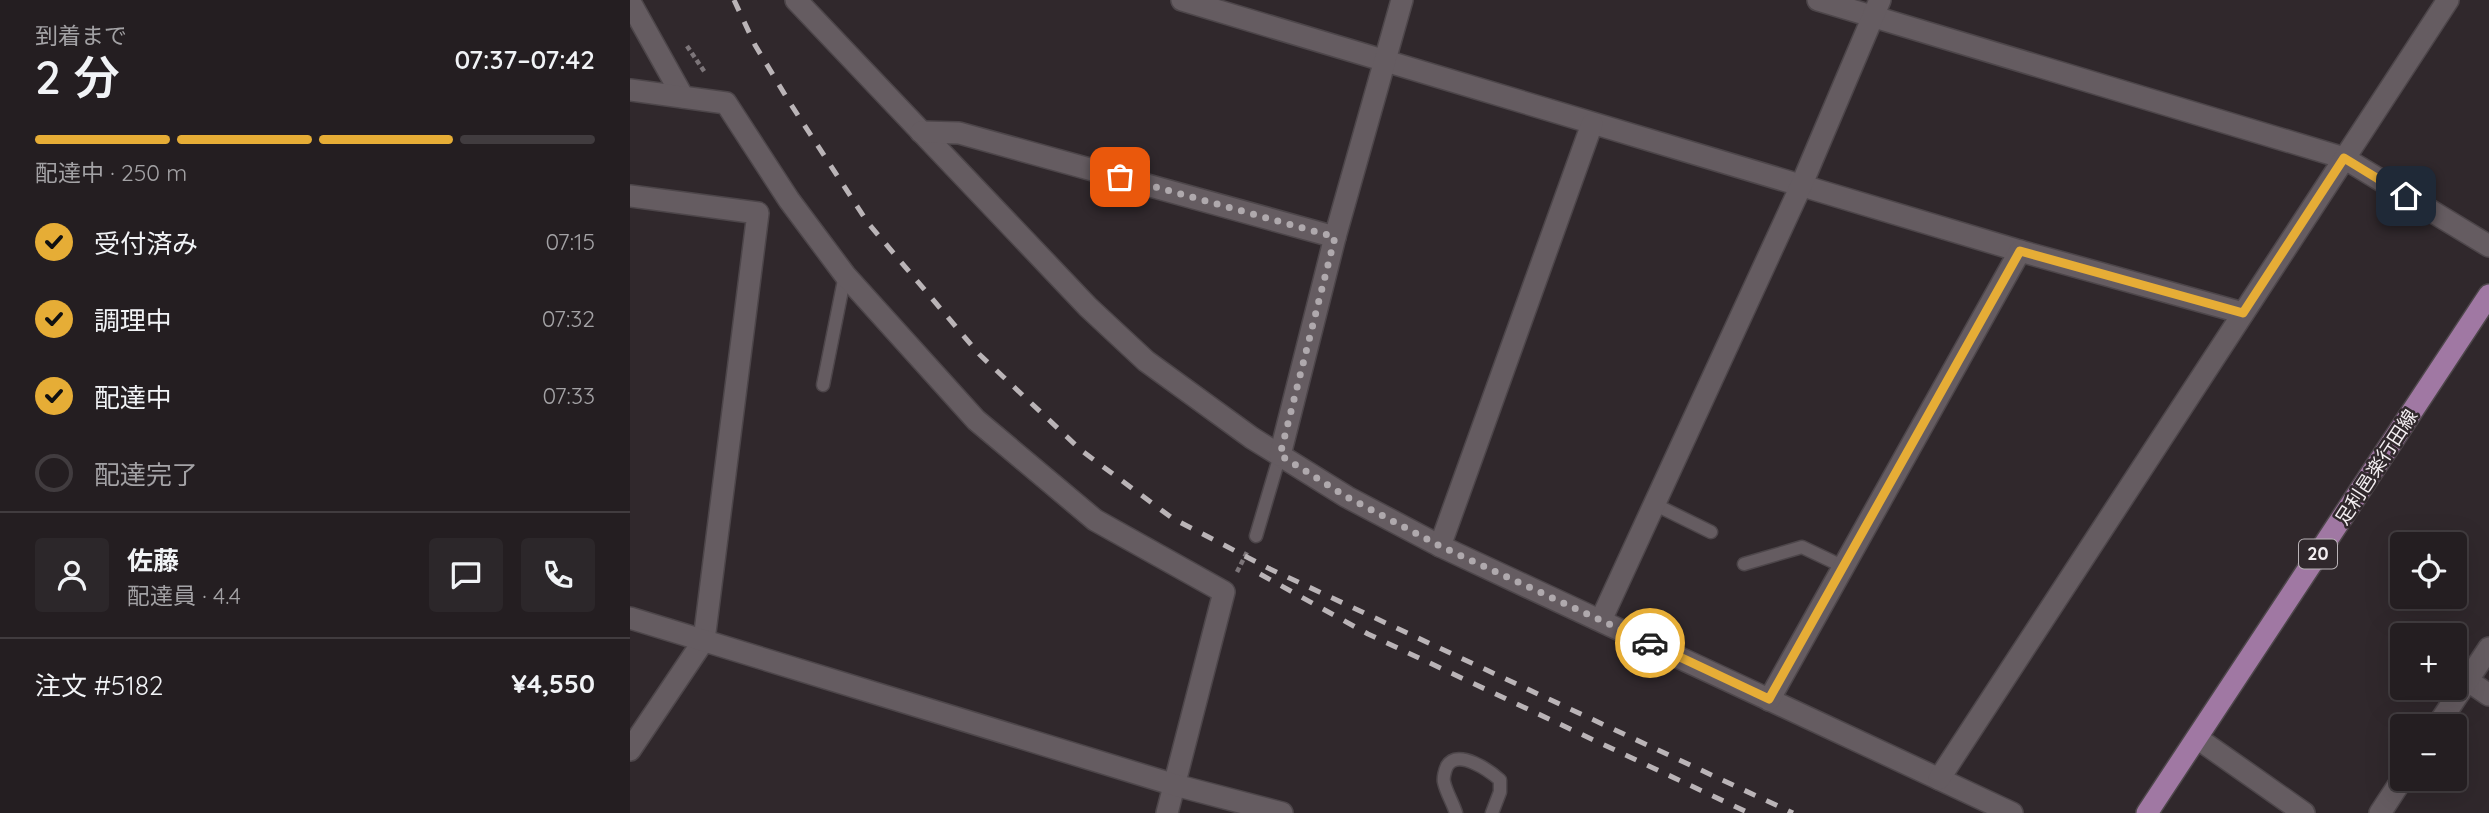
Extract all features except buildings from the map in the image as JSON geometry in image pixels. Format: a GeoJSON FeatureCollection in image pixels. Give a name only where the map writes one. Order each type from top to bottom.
{"type":"FeatureCollection","features":[{"type":"Feature","properties":{"kind":"main road","name":"足利邑楽行田線"},"geometry":{"type":"LineString","coordinates":[[2147,813],[2489,296]]}},
{"type":"Feature","properties":{"kind":"street"},"geometry":{"type":"LineString","coordinates":[[796,0],[1088,307],[1146,361],[1251,439],[1347,497],[1440,546],[2012,813]]}},
{"type":"Feature","properties":{"kind":"street"},"geometry":{"type":"LineString","coordinates":[[1182,0],[1801,187],[2243,313]]}},
{"type":"Feature","properties":{"kind":"street"},"geometry":{"type":"LineString","coordinates":[[1280,455],[1335,237],[1402,0]]}},
{"type":"Feature","properties":{"kind":"street"},"geometry":{"type":"LineString","coordinates":[[1818,0],[1876,8],[2344,158],[2489,246]]}},
{"type":"Feature","properties":{"kind":"street"},"geometry":{"type":"LineString","coordinates":[[1939,779],[2448,0]]}},
{"type":"Feature","properties":{"kind":"street"},"geometry":{"type":"LineString","coordinates":[[630,2],[683,97]]}},
{"type":"Feature","properties":{"kind":"street"},"geometry":{"type":"LineString","coordinates":[[1601,620],[1801,187],[1876,8]]}},
{"type":"Feature","properties":{"kind":"street"},"geometry":{"type":"LineString","coordinates":[[630,90],[726,103],[789,200],[845,275],[976,420],[1095,520],[1224,592],[1167,813]]}},
{"type":"Feature","properties":{"kind":"street"},"geometry":{"type":"LineString","coordinates":[[1440,546],[1592,124]]}},
{"type":"Feature","properties":{"kind":"street"},"geometry":{"type":"LineString","coordinates":[[922,132],[959,133],[1335,237]]}},
{"type":"Feature","properties":{"kind":"street"},"geometry":{"type":"LineString","coordinates":[[630,196],[758,213],[704,640],[630,750]]}},
{"type":"Feature","properties":{"kind":"street"},"geometry":{"type":"LineString","coordinates":[[1769,699],[2020,251]]}},
{"type":"Feature","properties":{"kind":"street"},"geometry":{"type":"LineString","coordinates":[[630,618],[1175,785],[1282,813]]}},
{"type":"Feature","properties":{"kind":"street"},"geometry":{"type":"LineString","coordinates":[[2445,714],[2489,648]]}},
{"type":"Feature","properties":{"kind":"street"},"geometry":{"type":"LineString","coordinates":[[2468,680],[2489,695]]}},
{"type":"Feature","properties":{"kind":"street"},"geometry":{"type":"LineString","coordinates":[[2197,738],[2304,813]]}},
{"type":"Feature","properties":{"kind":"street"},"geometry":{"type":"LineString","coordinates":[[2380,813],[2394,791]]}},
{"type":"Feature","properties":{"kind":"lane"},"geometry":{"type":"LineString","coordinates":[[823,385],[845,275]]}},
{"type":"Feature","properties":{"kind":"lane"},"geometry":{"type":"LineString","coordinates":[[1256,536],[1280,455]]}},
{"type":"Feature","properties":{"kind":"lane"},"geometry":{"type":"LineString","coordinates":[[1654,504],[1711,532]]}},
{"type":"Feature","properties":{"kind":"lane"},"geometry":{"type":"LineString","coordinates":[[1744,564],[1802,547],[1844,567]]}},
{"type":"Feature","properties":{"kind":"lane"},"geometry":{"type":"LineString","coordinates":[[1456,813],[1444,781],[1446,767],[1459,760],[1470,761],[1500,780],[1500,792],[1492,813]]}},
{"type":"Feature","properties":{"kind":"path"},"geometry":{"type":"LineString","coordinates":[[680,36],[726,103]]}},
{"type":"Feature","properties":{"kind":"path"},"geometry":{"type":"LineString","coordinates":[[1224,592],[1256,536]]}},
{"type":"Feature","properties":{"kind":"railway"},"geometry":{"type":"LineString","coordinates":[[734,0],[755,45],[868,223],[979,354],[1082,451],[1172,518],[1268,568],[1793,813]]}},
{"type":"Feature","properties":{"kind":"railway"},"geometry":{"type":"LineString","coordinates":[[1260,574],[1368,634],[1749,813]]}},
{"type":"Feature","properties":{"kind":"way so far"},"geometry":{"type":"LineString","coordinates":[[1120,177],[1335,237],[1280,455],[1347,497],[1440,546],[1650,643]]}},
{"type":"Feature","properties":{"kind":"route"},"geometry":{"type":"LineString","coordinates":[[1650,643],[1769,699],[2020,251],[2243,313],[2344,158],[2406,196]]}}]}
